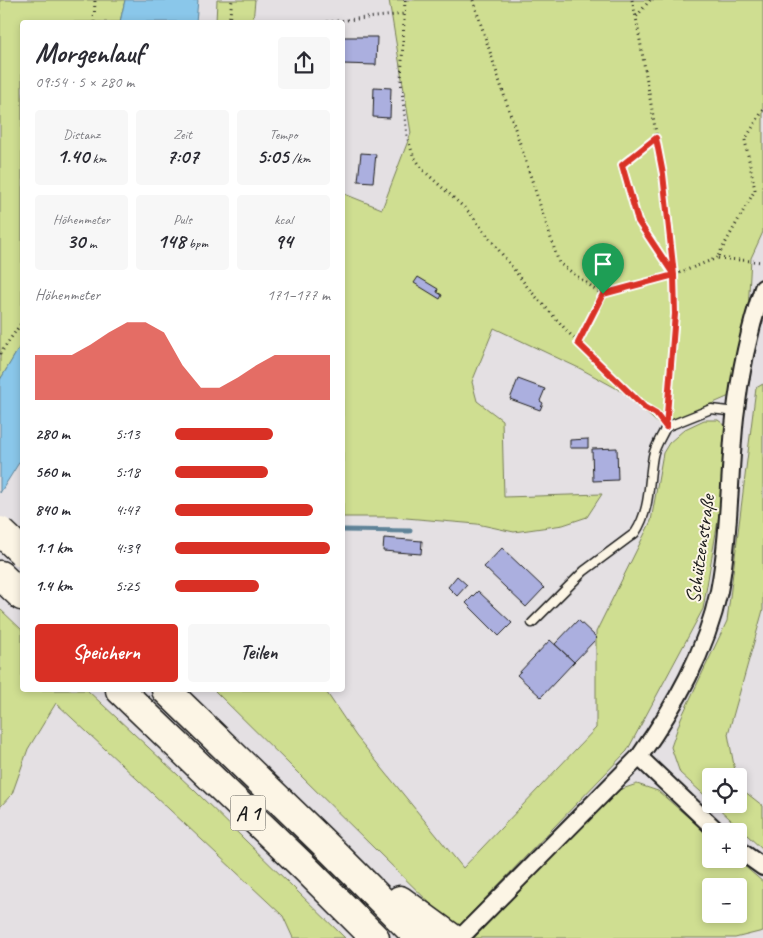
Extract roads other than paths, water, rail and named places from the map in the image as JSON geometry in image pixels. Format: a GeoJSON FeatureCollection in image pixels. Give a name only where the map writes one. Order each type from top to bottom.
{"type":"FeatureCollection","features":[{"type":"Feature","properties":{"kind":"highway"},"geometry":{"type":"LineString","coordinates":[[0,531],[20,550]]}},
{"type":"Feature","properties":{"kind":"highway"},"geometry":{"type":"LineString","coordinates":[[0,575],[20,594]]}},
{"type":"Feature","properties":{"kind":"highway","name":"A 1"},"geometry":{"type":"LineString","coordinates":[[122,692],[375,938]]}},
{"type":"Feature","properties":{"kind":"highway","name":"A 1"},"geometry":{"type":"LineString","coordinates":[[168,692],[419,938]]}},
{"type":"Feature","properties":{"kind":"highway"},"geometry":{"type":"LineString","coordinates":[[332,851],[452,938]]}},
{"type":"Feature","properties":{"kind":"street","name":"Schützenstraße"},"geometry":{"type":"LineString","coordinates":[[460,938],[639,757],[662,724],[681,691],[698,655],[718,591],[725,547],[740,377],[756,338],[763,288]]}},
{"type":"Feature","properties":{"kind":"street"},"geometry":{"type":"LineString","coordinates":[[639,757],[709,823]]}},
{"type":"Feature","properties":{"kind":"street"},"geometry":{"type":"LineString","coordinates":[[747,856],[763,867]]}},
{"type":"Feature","properties":{"kind":"lane"},"geometry":{"type":"LineString","coordinates":[[532,623],[584,572],[635,533],[649,500],[653,454],[666,427],[711,409],[736,412]]}},
{"type":"Feature","properties":{"kind":"water"},"geometry":{"type":"Polygon","coordinates":[[[125,0],[198,0],[196,20],[120,20],[125,0]]]}},
{"type":"Feature","properties":{"kind":"water"},"geometry":{"type":"Polygon","coordinates":[[[20,346],[20,461],[0,493],[0,380],[20,346]]]}},
{"type":"Feature","properties":{"kind":"waterway"},"geometry":{"type":"LineString","coordinates":[[345,530],[410,531]]}}]}
